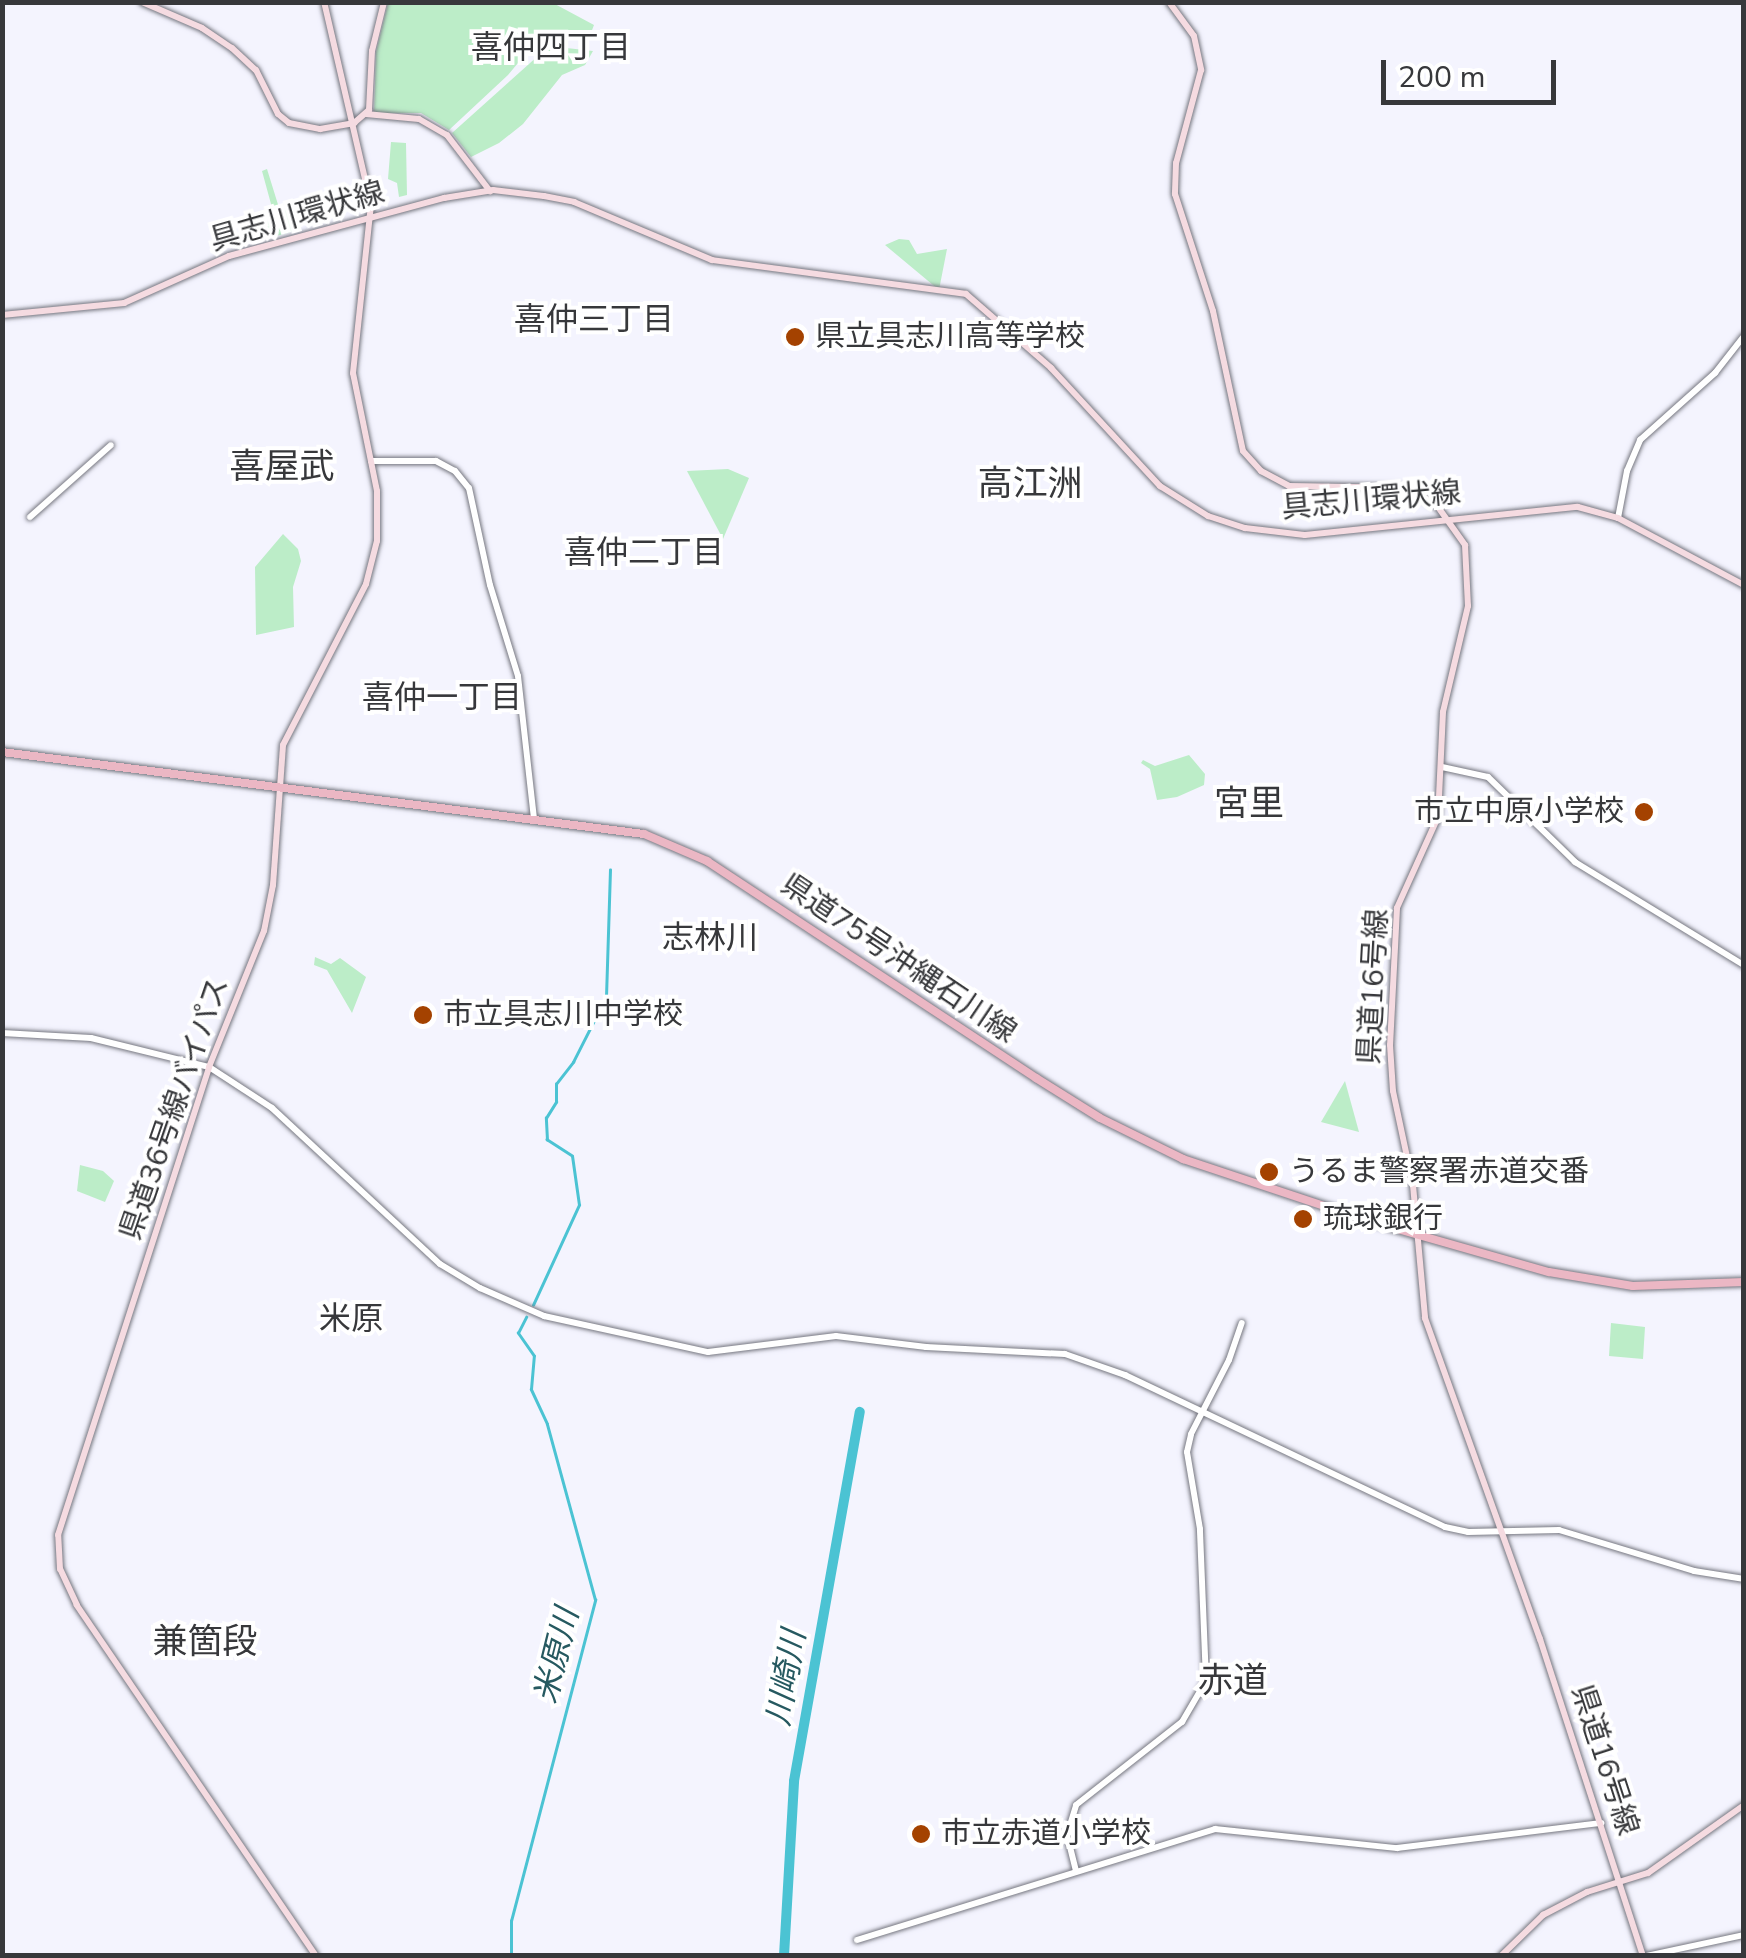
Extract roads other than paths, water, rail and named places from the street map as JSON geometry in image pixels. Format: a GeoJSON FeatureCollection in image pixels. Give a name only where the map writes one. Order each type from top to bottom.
{"type":"FeatureCollection","features":[{"type":"Feature","properties":{"kind":"main road"},"geometry":{"type":"LineString","coordinates":[[142,2],[202,28],[232,48],[256,70],[278,114],[289,123],[320,129],[354,123],[366,114],[419,118],[447,135],[490,190]]}},
{"type":"Feature","properties":{"kind":"main road"},"geometry":{"type":"LineString","coordinates":[[324,2],[354,123]]}},
{"type":"Feature","properties":{"kind":"main road"},"geometry":{"type":"LineString","coordinates":[[366,114],[372,51],[384,2]]}},
{"type":"Feature","properties":{"kind":"main road","name":"県道16号線"},"geometry":{"type":"LineString","coordinates":[[1169,2],[1194,36],[1201,70],[1176,163],[1175,194],[1213,311],[1244,451],[1261,471],[1288,486],[1400,485],[1426,496],[1463,540],[1468,558],[1468,606],[1443,712],[1436,825],[1402,892],[1394,935],[1391,1076],[1416,1209],[1425,1318],[1502,1530],[1644,1956]]}},
{"type":"Feature","properties":{"kind":"main road","name":"県道36号線バイパス"},"geometry":{"type":"LineString","coordinates":[[316,1956],[87,1620],[63,1580],[58,1534],[209,1068],[268,916],[284,745],[373,566],[379,516],[353,372],[372,217],[354,123]]}},
{"type":"Feature","properties":{"kind":"main road","name":"具志川環状線"},"geometry":{"type":"LineString","coordinates":[[2,315],[124,303],[229,256],[490,190],[574,202],[712,260],[966,294],[1051,368],[1160,486],[1208,516],[1284,535],[1552,506],[1586,508],[1618,518],[1744,584]]}},
{"type":"Feature","properties":{"kind":"main road","name":"県道75号沖縄石川線"},"geometry":{"type":"LineString","coordinates":[[2,752],[629,830],[682,848],[1128,1132],[1183,1159],[1418,1234],[1593,1282],[1653,1287],[1744,1282]]}},
{"type":"Feature","properties":{"kind":"main road"},"geometry":{"type":"LineString","coordinates":[[1399,1228],[1416,1209]]}},
{"type":"Feature","properties":{"kind":"main road"},"geometry":{"type":"LineString","coordinates":[[1501,1956],[1543,1915],[1648,1872],[1744,1805]]}},
{"type":"Feature","properties":{"kind":"street"},"geometry":{"type":"LineString","coordinates":[[1618,518],[1627,471],[1640,440],[1715,373],[1744,336]]}},
{"type":"Feature","properties":{"kind":"street"},"geometry":{"type":"LineString","coordinates":[[30,517],[111,445]]}},
{"type":"Feature","properties":{"kind":"street"},"geometry":{"type":"LineString","coordinates":[[371,461],[436,461],[455,471],[468,488],[490,585],[518,676],[534,818]]}},
{"type":"Feature","properties":{"kind":"street"},"geometry":{"type":"LineString","coordinates":[[1442,767],[1488,777],[1575,862],[1744,965]]}},
{"type":"Feature","properties":{"kind":"street"},"geometry":{"type":"LineString","coordinates":[[2,1033],[91,1038],[209,1068],[272,1108],[440,1264],[480,1288],[544,1316],[708,1352],[836,1336],[926,1347],[1050,1351],[1099,1364],[1445,1527],[1468,1532],[1559,1530],[1706,1574],[1744,1579]]}},
{"type":"Feature","properties":{"kind":"street"},"geometry":{"type":"LineString","coordinates":[[1076,1871],[1067,1835],[1076,1806],[1182,1722],[1206,1681],[1200,1530],[1187,1452],[1202,1410],[1230,1360],[1242,1322]]}},
{"type":"Feature","properties":{"kind":"street"},"geometry":{"type":"LineString","coordinates":[[857,1940],[1216,1829],[1396,1848],[1602,1823]]}},
{"type":"Feature","properties":{"kind":"street"},"geometry":{"type":"LineString","coordinates":[[1644,1956],[1744,1935]]}},
{"type":"Feature","properties":{"kind":"waterway","name":"米原川"},"geometry":{"type":"LineString","coordinates":[[533,1305],[579,1205],[572,1156],[547,1140],[546,1118],[556,1102],[556,1084],[573,1062],[606,997],[610,870]]}},
{"type":"Feature","properties":{"kind":"waterway","name":"米原川"},"geometry":{"type":"LineString","coordinates":[[511,1956],[511,1921],[595,1600],[547,1424],[531,1389],[534,1356],[518,1333],[526,1317]]}},
{"type":"Feature","properties":{"kind":"waterway","name":"川崎川"},"geometry":{"type":"LineString","coordinates":[[784,1956],[794,1781],[860,1412]]}},
{"type":"Feature","properties":{"kind":"place","name":"県立具志川高等学校"},"geometry":{"type":"Point","coordinates":[795,337]}},
{"type":"Feature","properties":{"kind":"place","name":"市立中原小学校"},"geometry":{"type":"Point","coordinates":[1644,812]}},
{"type":"Feature","properties":{"kind":"place","name":"市立具志川中学校"},"geometry":{"type":"Point","coordinates":[423,1015]}},
{"type":"Feature","properties":{"kind":"place","name":"うるま警察署赤道交番"},"geometry":{"type":"Point","coordinates":[1269,1172]}},
{"type":"Feature","properties":{"kind":"place","name":"琉球銀行"},"geometry":{"type":"Point","coordinates":[1303,1219]}},
{"type":"Feature","properties":{"kind":"place","name":"市立赤道小学校"},"geometry":{"type":"Point","coordinates":[921,1834]}},
{"type":"Feature","properties":{"kind":"district","name":"喜仲四丁目"},"geometry":{"type":"Point","coordinates":[551,48]}},
{"type":"Feature","properties":{"kind":"district","name":"喜仲三丁目"},"geometry":{"type":"Point","coordinates":[594,320]}},
{"type":"Feature","properties":{"kind":"district","name":"喜屋武"},"geometry":{"type":"Point","coordinates":[282,467]}},
{"type":"Feature","properties":{"kind":"district","name":"高江洲"},"geometry":{"type":"Point","coordinates":[1030,484]}},
{"type":"Feature","properties":{"kind":"district","name":"喜仲二丁目"},"geometry":{"type":"Point","coordinates":[644,553]}},
{"type":"Feature","properties":{"kind":"district","name":"喜仲一丁目"},"geometry":{"type":"Point","coordinates":[442,698]}},
{"type":"Feature","properties":{"kind":"district","name":"宮里"},"geometry":{"type":"Point","coordinates":[1249,804]}},
{"type":"Feature","properties":{"kind":"district","name":"志林川"},"geometry":{"type":"Point","coordinates":[710,938]}},
{"type":"Feature","properties":{"kind":"district","name":"米原"},"geometry":{"type":"Point","coordinates":[351,1319]}},
{"type":"Feature","properties":{"kind":"district","name":"兼箇段"},"geometry":{"type":"Point","coordinates":[205,1642]}},
{"type":"Feature","properties":{"kind":"district","name":"赤道"},"geometry":{"type":"Point","coordinates":[1233,1681]}}]}
